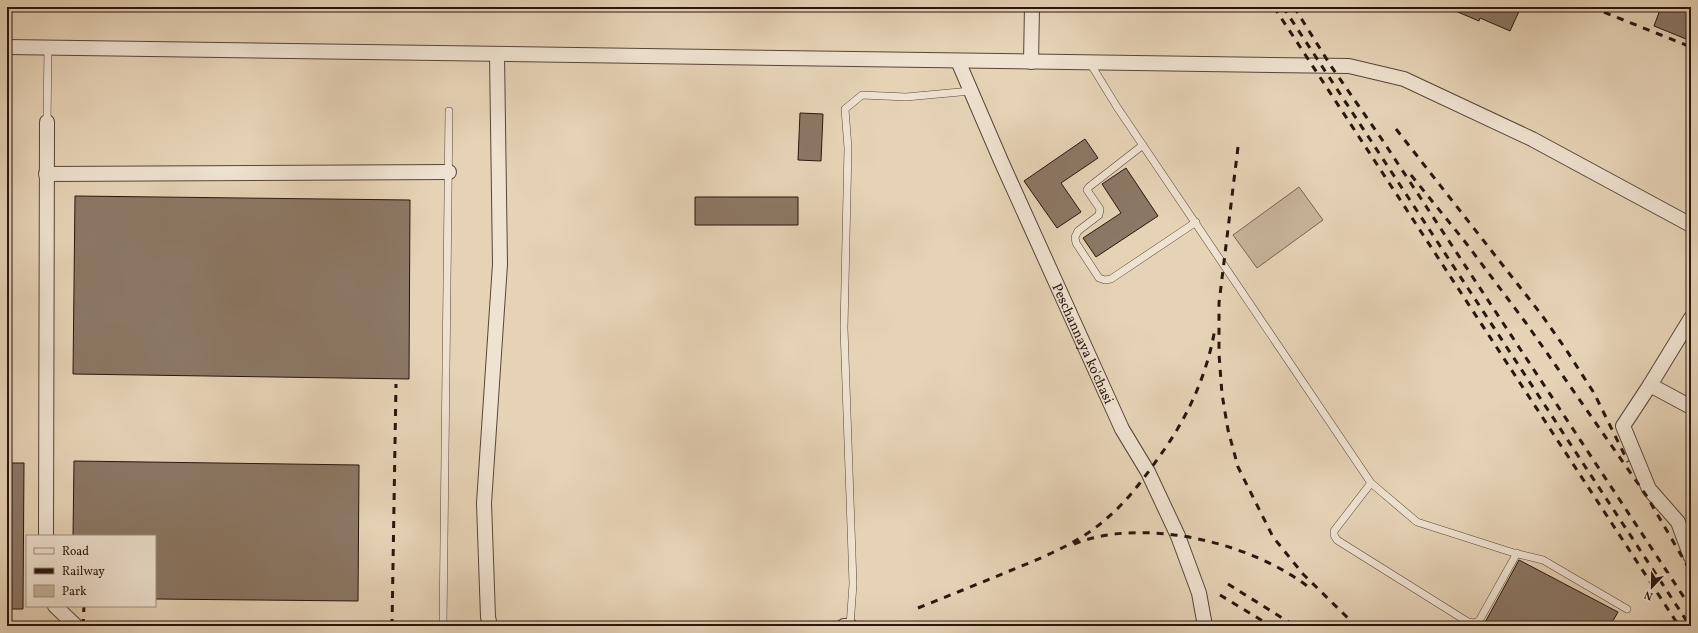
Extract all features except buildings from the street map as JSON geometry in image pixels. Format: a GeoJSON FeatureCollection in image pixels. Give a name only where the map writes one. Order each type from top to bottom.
{"type":"FeatureCollection","features":[{"type":"Feature","properties":{"kind":"street"},"geometry":{"type":"LineString","coordinates":[[1031,62],[1032,7]]}},
{"type":"Feature","properties":{"kind":"street"},"geometry":{"type":"LineString","coordinates":[[7,47],[1349,66],[1404,79],[1532,139],[1691,225]]}},
{"type":"Feature","properties":{"kind":"street"},"geometry":{"type":"LineString","coordinates":[[490,626],[488,617],[484,503],[500,264],[497,54]]}},
{"type":"Feature","properties":{"kind":"street","name":"Peschannaya ko'chasi"},"geometry":{"type":"LineString","coordinates":[[958,61],[1004,168],[1122,429],[1148,472],[1178,536],[1199,593],[1204,626]]}},
{"type":"Feature","properties":{"kind":"street"},"geometry":{"type":"LineString","coordinates":[[46,535],[47,122]]}},
{"type":"Feature","properties":{"kind":"street"},"geometry":{"type":"LineString","coordinates":[[46,174],[449,172]]}},
{"type":"Feature","properties":{"kind":"street"},"geometry":{"type":"LineString","coordinates":[[1691,318],[1623,426],[1649,489],[1678,522],[1691,529]]}},
{"type":"Feature","properties":{"kind":"street"},"geometry":{"type":"LineString","coordinates":[[1650,385],[1691,407]]}},
{"type":"Feature","properties":{"kind":"street"},"geometry":{"type":"LineString","coordinates":[[1678,522],[1691,557]]}},
{"type":"Feature","properties":{"kind":"street"},"geometry":{"type":"LineString","coordinates":[[56,607],[76,626]]}},
{"type":"Feature","properties":{"kind":"street"},"geometry":{"type":"LineString","coordinates":[[844,626],[850,626]]}},
{"type":"Feature","properties":{"kind":"lane"},"geometry":{"type":"LineString","coordinates":[[47,122],[48,47]]}},
{"type":"Feature","properties":{"kind":"lane"},"geometry":{"type":"LineString","coordinates":[[1090,62],[1143,145],[1370,483],[1417,522],[1543,560],[1627,609]]}},
{"type":"Feature","properties":{"kind":"lane"},"geometry":{"type":"LineString","coordinates":[[850,626],[853,584],[844,328],[848,148],[845,109],[862,95],[906,97],[971,90]]}},
{"type":"Feature","properties":{"kind":"lane"},"geometry":{"type":"LineString","coordinates":[[443,626],[449,111]]}},
{"type":"Feature","properties":{"kind":"lane"},"geometry":{"type":"LineString","coordinates":[[1143,145],[1087,190],[1100,209],[1100,212],[1099,215],[1078,231],[1075,237],[1076,243],[1099,278],[1105,280],[1111,279],[1196,222]]}},
{"type":"Feature","properties":{"kind":"lane"},"geometry":{"type":"LineString","coordinates":[[1370,483],[1334,531],[1334,535],[1337,540],[1468,622],[1474,623],[1479,621],[1517,553]]}},
{"type":"Feature","properties":{"kind":"green space"},"geometry":{"type":"Polygon","coordinates":[[[1299,187],[1323,220],[1257,268],[1233,235],[1299,187]]]}},
{"type":"Feature","properties":{"kind":"railway"},"geometry":{"type":"LineString","coordinates":[[1274,7],[1679,626]]}},
{"type":"Feature","properties":{"kind":"railway"},"geometry":{"type":"LineString","coordinates":[[1283,7],[1690,626]]}},
{"type":"Feature","properties":{"kind":"railway"},"geometry":{"type":"LineString","coordinates":[[1294,7],[1331,66],[1381,138],[1691,608]]}},
{"type":"Feature","properties":{"kind":"railway"},"geometry":{"type":"LineString","coordinates":[[1591,7],[1691,47]]}},
{"type":"Feature","properties":{"kind":"railway"},"geometry":{"type":"LineString","coordinates":[[1396,129],[1541,314],[1565,348],[1594,393],[1628,462]]}},
{"type":"Feature","properties":{"kind":"railway"},"geometry":{"type":"LineString","coordinates":[[1238,147],[1219,303],[1219,354],[1222,394],[1228,430],[1238,467],[1273,537],[1303,574],[1356,626]]}},
{"type":"Feature","properties":{"kind":"railway"},"geometry":{"type":"LineString","coordinates":[[1411,175],[1466,243],[1526,323],[1646,495],[1691,572]]}},
{"type":"Feature","properties":{"kind":"railway"},"geometry":{"type":"LineString","coordinates":[[918,608],[1059,550],[1084,536],[1114,512],[1144,477],[1182,422],[1208,361],[1215,328]]}},
{"type":"Feature","properties":{"kind":"railway"},"geometry":{"type":"LineString","coordinates":[[392,626],[396,384]]}},
{"type":"Feature","properties":{"kind":"railway"},"geometry":{"type":"LineString","coordinates":[[1074,544],[1102,536],[1133,533],[1165,534],[1197,539],[1229,547],[1260,559],[1287,573],[1311,589]]}},
{"type":"Feature","properties":{"kind":"railway"},"geometry":{"type":"LineString","coordinates":[[1228,584],[1295,626]]}},
{"type":"Feature","properties":{"kind":"railway"},"geometry":{"type":"LineString","coordinates":[[1220,595],[1271,626]]}},
{"type":"Feature","properties":{"kind":"railway"},"geometry":{"type":"LineString","coordinates":[[83,626],[84,607]]}}]}
